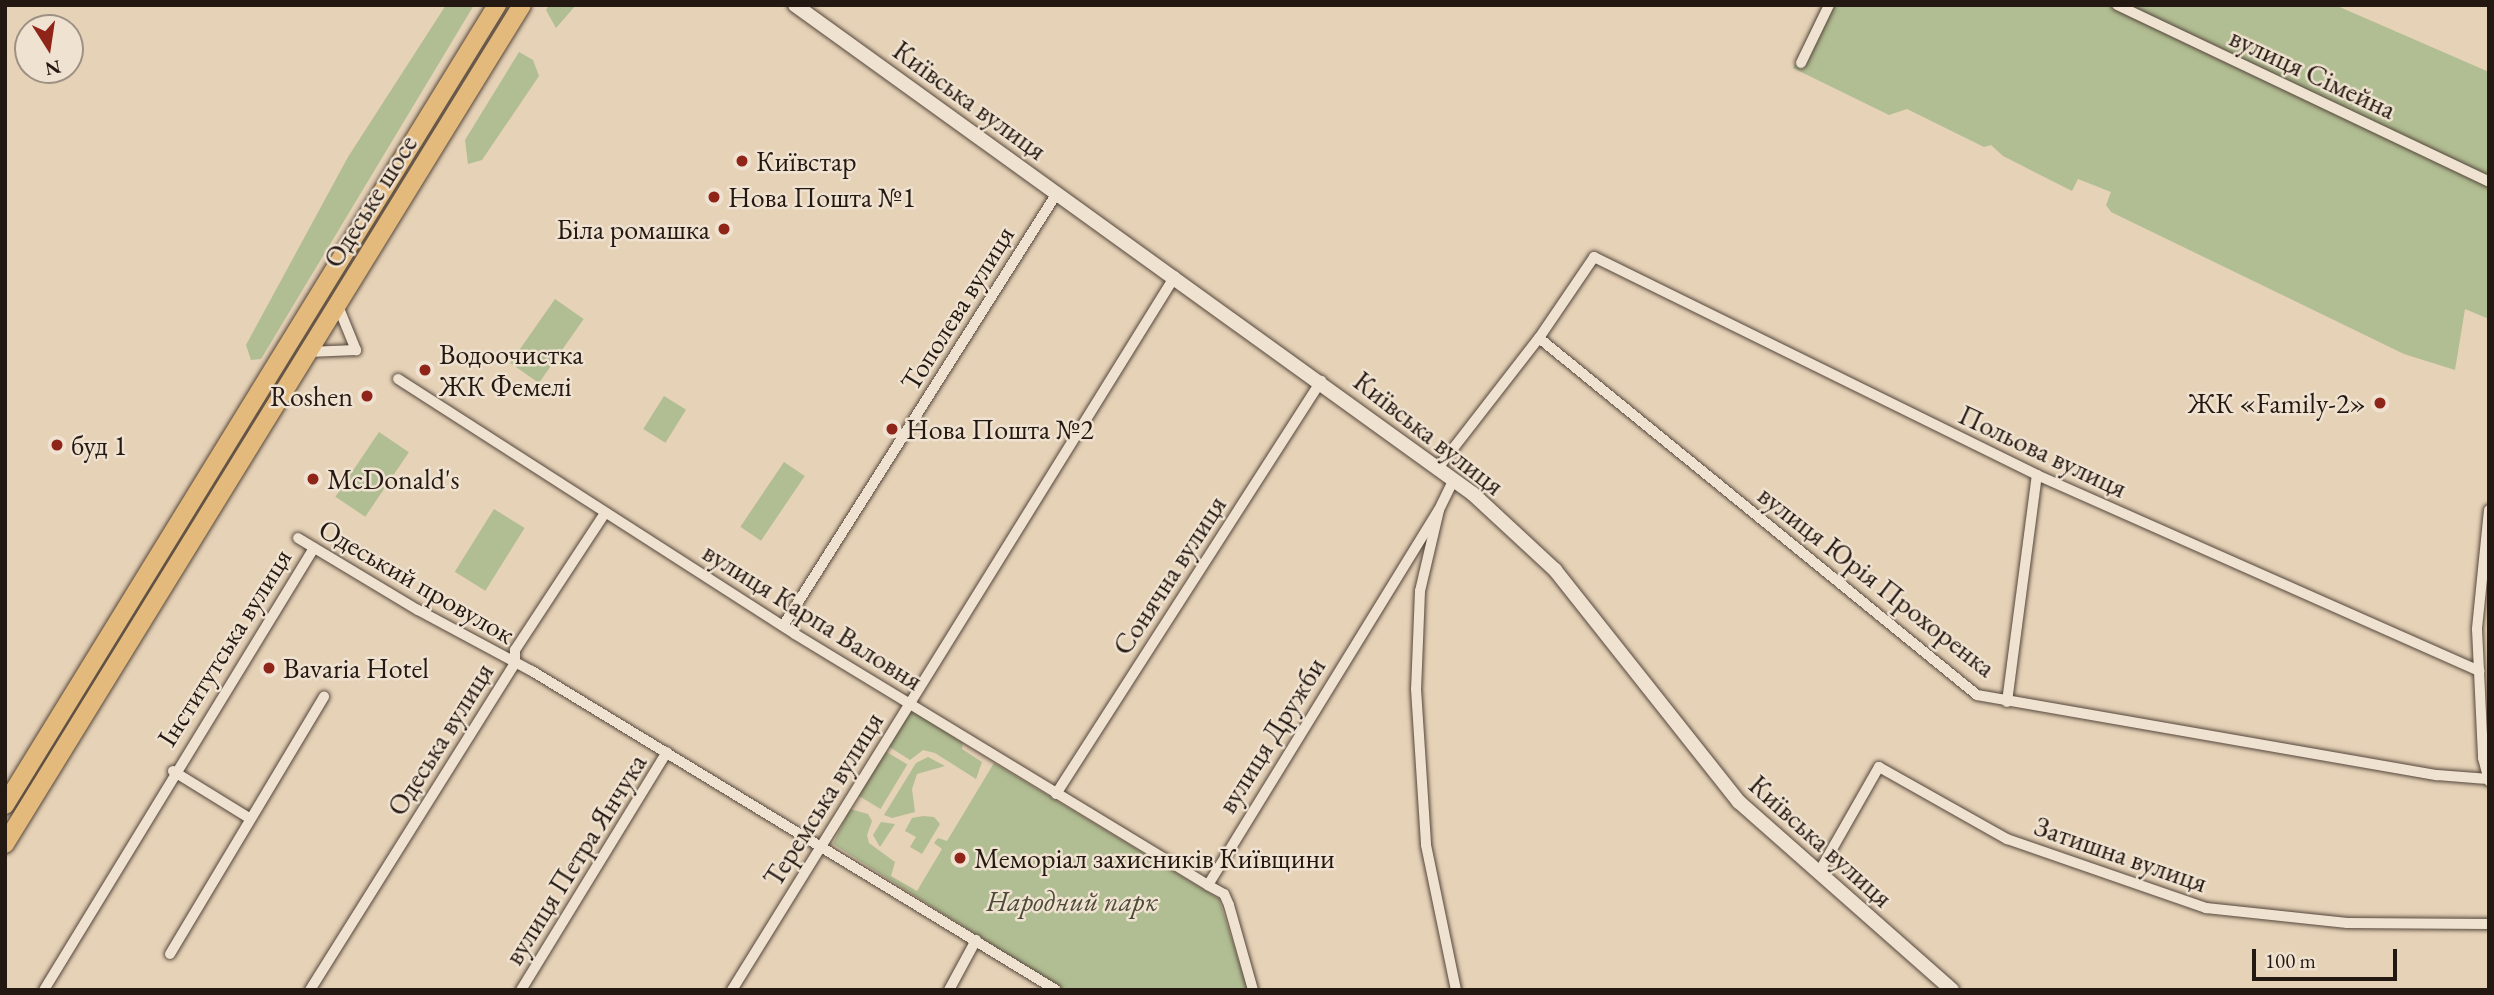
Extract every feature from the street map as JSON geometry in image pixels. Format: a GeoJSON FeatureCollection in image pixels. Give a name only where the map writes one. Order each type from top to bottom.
{"type":"FeatureCollection","features":[{"type":"Feature","properties":{"kind":"highway","name":"Одеське шосе"},"geometry":{"type":"LineString","coordinates":[[5,805],[497,5]]}},
{"type":"Feature","properties":{"kind":"highway","name":"Одеське шосе"},"geometry":{"type":"LineString","coordinates":[[5,844],[522,5]]}},
{"type":"Feature","properties":{"kind":"street","name":"Київська вулиця"},"geometry":{"type":"LineString","coordinates":[[795,5],[1454,479],[1555,570],[1709,769],[1819,872],[1952,990]]}},
{"type":"Feature","properties":{"kind":"street"},"geometry":{"type":"LineString","coordinates":[[1801,63],[1829,5]]}},
{"type":"Feature","properties":{"kind":"street","name":"вулиця Сімейна"},"geometry":{"type":"LineString","coordinates":[[2117,5],[2489,181]]}},
{"type":"Feature","properties":{"kind":"street","name":"Тополева вулиця"},"geometry":{"type":"LineString","coordinates":[[783,626],[1057,193]]}},
{"type":"Feature","properties":{"kind":"street","name":"Польова вулиця"},"geometry":{"type":"LineString","coordinates":[[1539,338],[1594,257],[2037,475],[2480,671]]}},
{"type":"Feature","properties":{"kind":"street","name":"Теремська вулиця"},"geometry":{"type":"LineString","coordinates":[[732,990],[1175,276]]}},
{"type":"Feature","properties":{"kind":"street"},"geometry":{"type":"LineString","coordinates":[[307,352],[356,350],[338,305]]}},
{"type":"Feature","properties":{"kind":"street"},"geometry":{"type":"LineString","coordinates":[[1438,468],[1539,338]]}},
{"type":"Feature","properties":{"kind":"street","name":"вулиця Юрія Прохоренка"},"geometry":{"type":"LineString","coordinates":[[1539,338],[1977,695],[2437,775],[2488,780]]}},
{"type":"Feature","properties":{"kind":"street","name":"вулиця Карпа Валовня"},"geometry":{"type":"LineString","coordinates":[[398,379],[783,626],[1208,885]]}},
{"type":"Feature","properties":{"kind":"street","name":"Сонячна вулиця"},"geometry":{"type":"LineString","coordinates":[[1056,794],[1321,381]]}},
{"type":"Feature","properties":{"kind":"street"},"geometry":{"type":"LineString","coordinates":[[2007,702],[2037,475]]}},
{"type":"Feature","properties":{"kind":"street"},"geometry":{"type":"LineString","coordinates":[[1454,479],[1439,509],[1420,591],[1417,752],[1426,845],[1456,990]]}},
{"type":"Feature","properties":{"kind":"street","name":"вулиця Дружби"},"geometry":{"type":"LineString","coordinates":[[1208,885],[1439,509]]}},
{"type":"Feature","properties":{"kind":"street"},"geometry":{"type":"LineString","coordinates":[[2488,780],[2485,693],[2480,671],[2479,589],[2489,510]]}},
{"type":"Feature","properties":{"kind":"street","name":"Одеська вулиця"},"geometry":{"type":"LineString","coordinates":[[310,990],[515,663],[515,650],[605,513]]}},
{"type":"Feature","properties":{"kind":"street","name":"Одеський провулок"},"geometry":{"type":"LineString","coordinates":[[298,538],[667,752],[1056,990]]}},
{"type":"Feature","properties":{"kind":"street","name":"Інститутська вулиця"},"geometry":{"type":"LineString","coordinates":[[44,990],[173,771],[314,548]]}},
{"type":"Feature","properties":{"kind":"street"},"geometry":{"type":"LineString","coordinates":[[170,954],[249,818],[324,697]]}},
{"type":"Feature","properties":{"kind":"street","name":"вулиця Петра Янчука"},"geometry":{"type":"LineString","coordinates":[[521,990],[667,752]]}},
{"type":"Feature","properties":{"kind":"street","name":"Затишна вулиця"},"geometry":{"type":"LineString","coordinates":[[1819,872],[1879,767],[2007,839],[2206,908],[2347,923],[2489,924]]}},
{"type":"Feature","properties":{"kind":"street","name":"Інститутська вулиця"},"geometry":{"type":"LineString","coordinates":[[173,771],[249,818]]}},
{"type":"Feature","properties":{"kind":"street"},"geometry":{"type":"LineString","coordinates":[[1208,885],[1224,894],[1229,905],[1253,990]]}},
{"type":"Feature","properties":{"kind":"street"},"geometry":{"type":"LineString","coordinates":[[949,990],[976,940]]}},
{"type":"Feature","properties":{"kind":"green space"},"geometry":{"type":"Polygon","coordinates":[[[446,5],[474,5],[261,359],[251,360],[246,345],[348,157],[446,5]]]}},
{"type":"Feature","properties":{"kind":"green space"},"geometry":{"type":"Polygon","coordinates":[[[549,5],[576,5],[556,28],[546,10],[549,5]]]}},
{"type":"Feature","properties":{"kind":"green space","name":"ЖК «Family-2»"},"geometry":{"type":"Polygon","coordinates":[[[1822,5],[2335,5],[2489,72],[2489,319],[2465,309],[2455,370],[2404,354],[2111,212],[2106,205],[2111,192],[2078,179],[2072,191],[2003,156],[1991,145],[1984,147],[1907,109],[1889,115],[1793,68],[1822,5]]]}},
{"type":"Feature","properties":{"kind":"green space"},"geometry":{"type":"Polygon","coordinates":[[[519,52],[533,60],[539,76],[482,160],[468,164],[465,140],[519,52]]]}},
{"type":"Feature","properties":{"kind":"green space"},"geometry":{"type":"Polygon","coordinates":[[[555,299],[584,319],[539,383],[510,363],[555,299]]]}},
{"type":"Feature","properties":{"kind":"green space"},"geometry":{"type":"Polygon","coordinates":[[[664,396],[686,410],[665,443],[643,429],[664,396]]]}},
{"type":"Feature","properties":{"kind":"green space"},"geometry":{"type":"Polygon","coordinates":[[[379,432],[409,452],[365,517],[335,497],[379,432]]]}},
{"type":"Feature","properties":{"kind":"green space"},"geometry":{"type":"Polygon","coordinates":[[[784,462],[805,476],[761,541],[740,527],[784,462]]]}},
{"type":"Feature","properties":{"kind":"green space"},"geometry":{"type":"Polygon","coordinates":[[[494,509],[525,528],[485,591],[455,572],[494,509]]]}},
{"type":"Feature","properties":{"kind":"green space"},"geometry":{"type":"Polygon","coordinates":[[[914,712],[963,743],[962,749],[982,762],[976,779],[935,753],[923,750],[910,760],[888,746],[908,714],[914,712]]]}},
{"type":"Feature","properties":{"kind":"green space"},"geometry":{"type":"Polygon","coordinates":[[[885,751],[907,764],[881,809],[858,796],[885,751]]]}},
{"type":"Feature","properties":{"kind":"green space"},"geometry":{"type":"Polygon","coordinates":[[[928,757],[945,766],[917,774],[912,789],[915,812],[892,818],[884,815],[916,763],[928,757]]]}},
{"type":"Feature","properties":{"kind":"green space","name":"Народний парк"},"geometry":{"type":"Polygon","coordinates":[[[994,763],[1219,899],[1248,990],[1064,990],[833,844],[850,809],[868,814],[872,821],[867,835],[869,843],[895,862],[891,876],[917,891],[942,849],[934,843],[938,838],[947,841],[994,763]]]}},
{"type":"Feature","properties":{"kind":"green space"},"geometry":{"type":"Polygon","coordinates":[[[934,817],[940,824],[922,854],[910,847],[916,837],[905,831],[912,818],[934,817]]]}},
{"type":"Feature","properties":{"kind":"green space"},"geometry":{"type":"Polygon","coordinates":[[[881,822],[895,824],[880,847],[873,835],[881,822]]]}},
{"type":"Feature","properties":{"kind":"place","name":"Київстар"},"geometry":{"type":"Point","coordinates":[742,161]}},
{"type":"Feature","properties":{"kind":"place","name":"Нова Пошта №1"},"geometry":{"type":"Point","coordinates":[714,197]}},
{"type":"Feature","properties":{"kind":"place","name":"Біла ромашка"},"geometry":{"type":"Point","coordinates":[724,229]}},
{"type":"Feature","properties":{"kind":"place","name":"Водоочистка ЖК Фемелі"},"geometry":{"type":"Point","coordinates":[425,370]}},
{"type":"Feature","properties":{"kind":"place","name":"Roshen"},"geometry":{"type":"Point","coordinates":[367,396]}},
{"type":"Feature","properties":{"kind":"place","name":"ЖК «Family-2»"},"geometry":{"type":"Point","coordinates":[2380,403]}},
{"type":"Feature","properties":{"kind":"place","name":"Нова Пошта №2"},"geometry":{"type":"Point","coordinates":[892,429]}},
{"type":"Feature","properties":{"kind":"place","name":"буд 1"},"geometry":{"type":"Point","coordinates":[57,445]}},
{"type":"Feature","properties":{"kind":"place","name":"McDonald's"},"geometry":{"type":"Point","coordinates":[313,479]}},
{"type":"Feature","properties":{"kind":"place","name":"Bavaria Hotel"},"geometry":{"type":"Point","coordinates":[269,668]}},
{"type":"Feature","properties":{"kind":"place","name":"Меморіал захисників Київщини"},"geometry":{"type":"Point","coordinates":[960,858]}}]}
